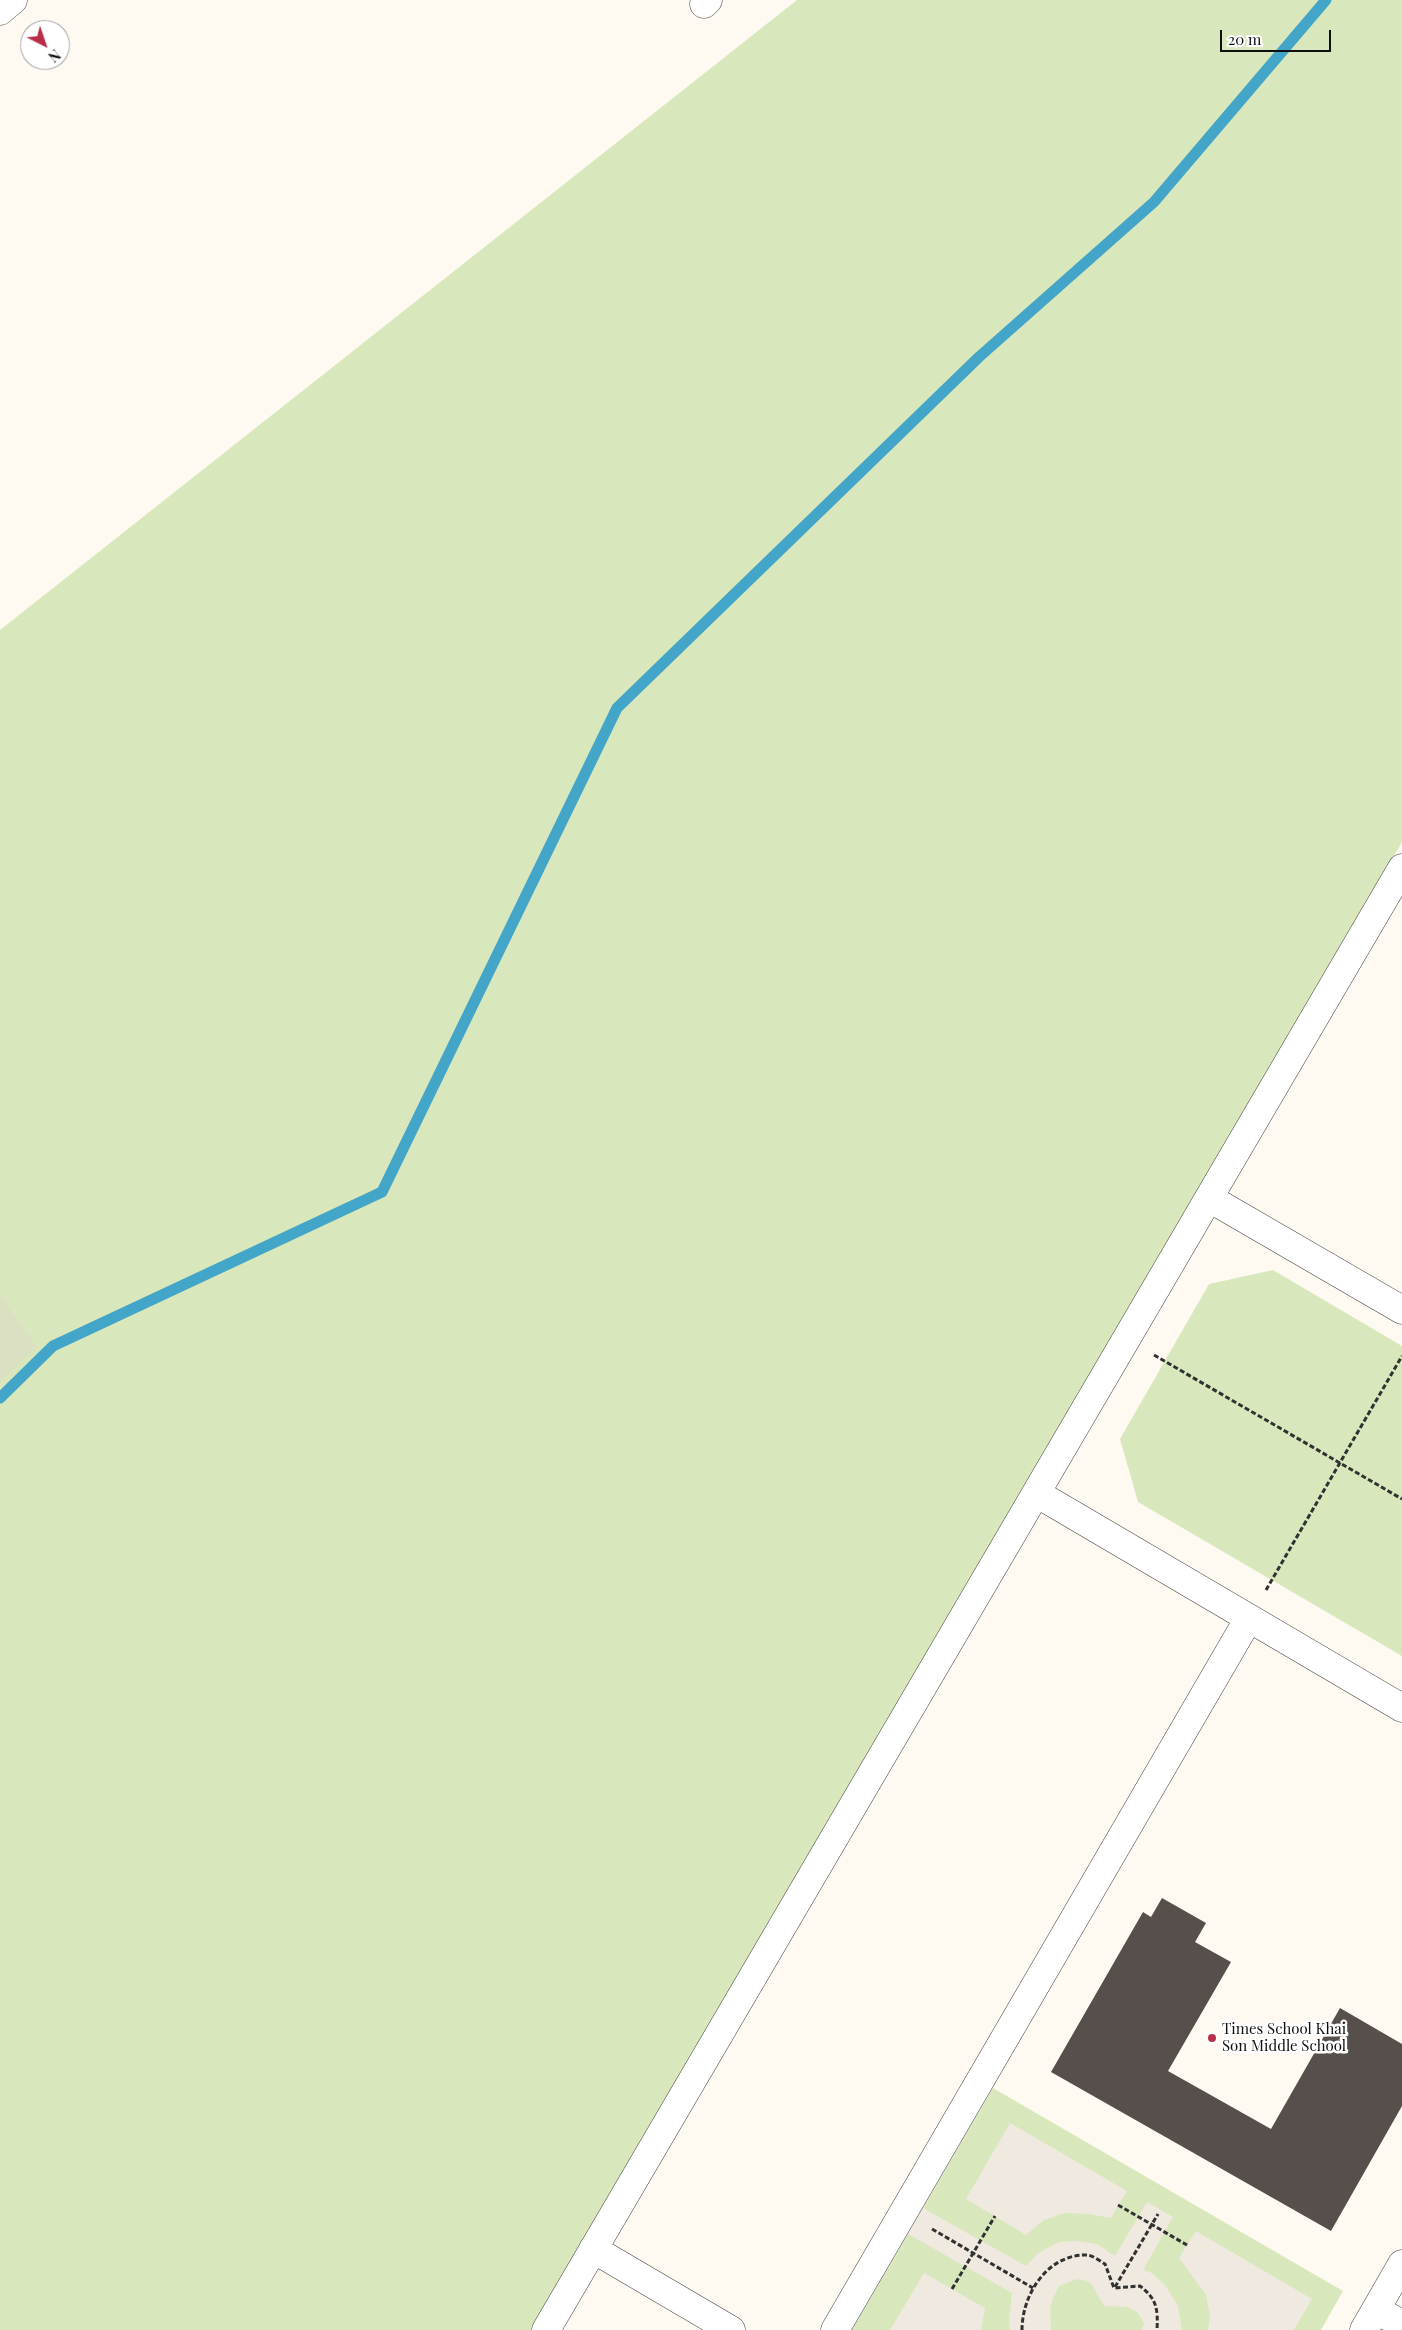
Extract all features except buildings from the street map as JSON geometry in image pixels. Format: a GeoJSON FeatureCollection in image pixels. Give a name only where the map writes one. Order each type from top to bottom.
{"type":"FeatureCollection","features":[{"type":"Feature","properties":{"kind":"street"},"geometry":{"type":"LineString","coordinates":[[0,11],[13,0]]}},
{"type":"Feature","properties":{"kind":"street"},"geometry":{"type":"LineString","coordinates":[[546,2330],[1402,868]]}},
{"type":"Feature","properties":{"kind":"street"},"geometry":{"type":"LineString","coordinates":[[1209,1198],[1402,1310]]}},
{"type":"Feature","properties":{"kind":"street"},"geometry":{"type":"LineString","coordinates":[[1036,1493],[1402,1708]]}},
{"type":"Feature","properties":{"kind":"street"},"geometry":{"type":"LineString","coordinates":[[835,2330],[1249,1618]]}},
{"type":"Feature","properties":{"kind":"street"},"geometry":{"type":"LineString","coordinates":[[593,2249],[731,2330]]}},
{"type":"Feature","properties":{"kind":"street"},"geometry":{"type":"LineString","coordinates":[[1402,2264],[1370,2320],[1402,2324]]}},
{"type":"Feature","properties":{"kind":"path"},"geometry":{"type":"LineString","coordinates":[[1126,1338],[1402,1500]]}},
{"type":"Feature","properties":{"kind":"path"},"geometry":{"type":"LineString","coordinates":[[1249,1618],[1402,1356]]}},
{"type":"Feature","properties":{"kind":"path"},"geometry":{"type":"LineString","coordinates":[[1118,2205],[1187,2245]]}},
{"type":"Feature","properties":{"kind":"path"},"geometry":{"type":"LineString","coordinates":[[904,2212],[1033,2288]]}},
{"type":"Feature","properties":{"kind":"path"},"geometry":{"type":"LineString","coordinates":[[1114,2288],[1158,2214]]}},
{"type":"Feature","properties":{"kind":"path"},"geometry":{"type":"LineString","coordinates":[[952,2289],[994,2216]]}},
{"type":"Feature","properties":{"kind":"path"},"geometry":{"type":"LineString","coordinates":[[1022,2330],[1024,2306],[1033,2288],[1048,2269],[1067,2259],[1088,2255],[1105,2264],[1114,2288]]}},
{"type":"Feature","properties":{"kind":"path"},"geometry":{"type":"LineString","coordinates":[[1114,2288],[1140,2286],[1153,2296],[1158,2315],[1157,2330]]}},
{"type":"Feature","properties":{"kind":"green space"},"geometry":{"type":"Polygon","coordinates":[[[797,0],[1402,0],[1402,842],[540,2330],[0,2330],[0,630],[797,0]]]}},
{"type":"Feature","properties":{"kind":"green space"},"geometry":{"type":"Polygon","coordinates":[[[1273,1270],[1402,1346],[1402,1656],[1138,1502],[1120,1439],[1209,1284],[1273,1270]]]}},
{"type":"Feature","properties":{"kind":"green space"},"geometry":{"type":"Polygon","coordinates":[[[0,1296],[37,1347],[0,1382],[0,1296]]]}},
{"type":"Feature","properties":{"kind":"green space"},"geometry":{"type":"Polygon","coordinates":[[[993,2088],[1343,2291],[1321,2330],[852,2330],[993,2088]]]}},
{"type":"Feature","properties":{"kind":"shaded area"},"geometry":{"type":"Polygon","coordinates":[[[1010,2123],[1127,2191],[1111,2218],[1065,2213],[1044,2220],[1026,2235],[966,2199],[1010,2123]]]}},
{"type":"Feature","properties":{"kind":"shaded area"},"geometry":{"type":"Polygon","coordinates":[[[1147,2202],[1173,2217],[1143,2270],[1152,2273],[1165,2285],[1178,2306],[1182,2330],[1142,2330],[1144,2323],[1137,2312],[1128,2307],[1104,2306],[1090,2282],[1077,2279],[1059,2286],[1050,2308],[1051,2330],[1010,2330],[1009,2320],[1012,2293],[908,2234],[923,2208],[1026,2266],[1038,2253],[1059,2242],[1076,2241],[1097,2244],[1115,2256],[1147,2202]]]}},
{"type":"Feature","properties":{"kind":"shaded area"},"geometry":{"type":"Polygon","coordinates":[[[1196,2231],[1312,2299],[1294,2330],[1208,2330],[1210,2317],[1206,2295],[1179,2258],[1196,2231]]]}},
{"type":"Feature","properties":{"kind":"shaded area"},"geometry":{"type":"Polygon","coordinates":[[[924,2273],[985,2308],[981,2330],[890,2330],[924,2273]]]}},
{"type":"Feature","properties":{"kind":"waterway"},"geometry":{"type":"LineString","coordinates":[[0,1398],[53,1346],[382,1192],[617,708],[979,357],[1154,202],[1326,0]]}},
{"type":"Feature","properties":{"kind":"place","name":"Times School Khai Son Middle School"},"geometry":{"type":"Point","coordinates":[1212,2038]}}]}
